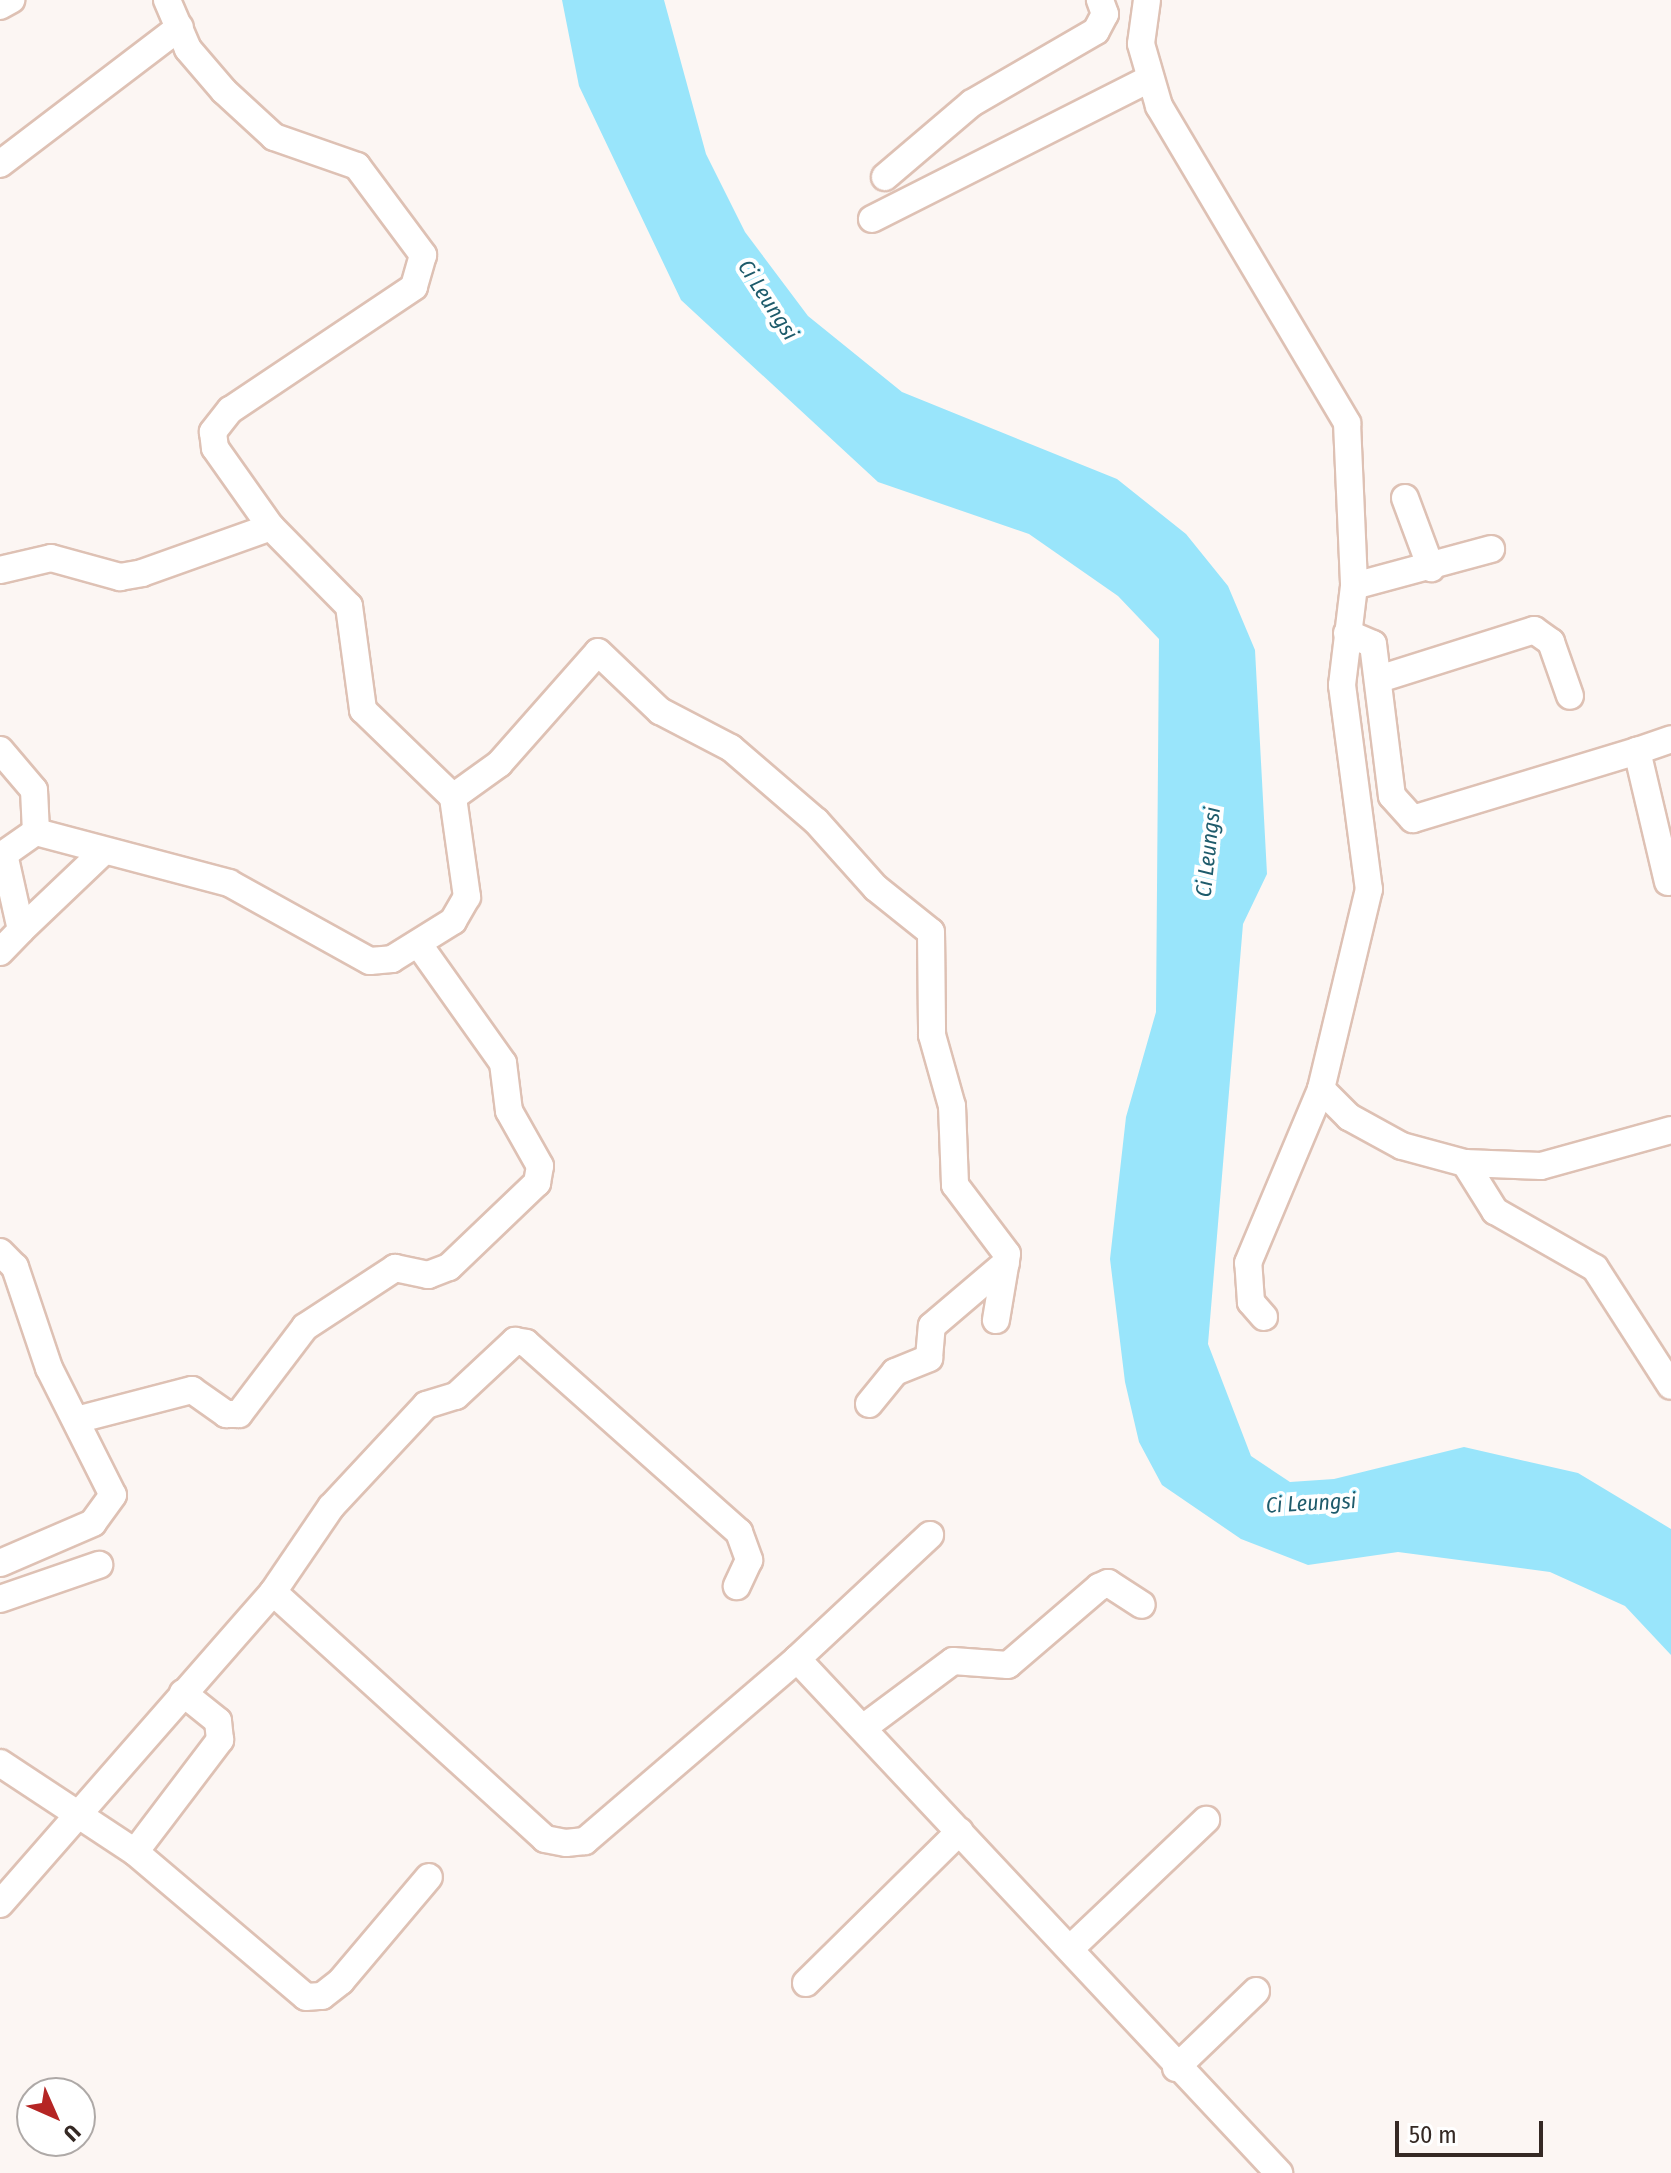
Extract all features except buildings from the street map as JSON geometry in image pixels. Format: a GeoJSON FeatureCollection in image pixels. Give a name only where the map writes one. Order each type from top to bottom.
{"type":"FeatureCollection","features":[{"type":"Feature","properties":{"kind":"street"},"geometry":{"type":"LineString","coordinates":[[0,6],[11,0]]}},
{"type":"Feature","properties":{"kind":"street"},"geometry":{"type":"LineString","coordinates":[[21,930],[2,852],[36,832],[103,852],[171,863],[229,883],[370,961],[419,945],[453,921],[467,897],[453,797],[363,710],[349,606],[271,527],[215,448],[218,420],[414,287],[423,255],[357,166],[274,137],[194,58],[167,0]]}},
{"type":"Feature","properties":{"kind":"street"},"geometry":{"type":"LineString","coordinates":[[885,177],[972,103],[1096,31],[1105,14],[1100,0]]}},
{"type":"Feature","properties":{"kind":"street"},"geometry":{"type":"LineString","coordinates":[[1147,0],[1141,44],[1147,80],[1235,244],[1341,404],[1354,586],[1342,685],[1369,889],[1321,1089],[1248,1263],[1251,1302],[1264,1317]]}},
{"type":"Feature","properties":{"kind":"street"},"geometry":{"type":"LineString","coordinates":[[0,164],[180,27]]}},
{"type":"Feature","properties":{"kind":"street"},"geometry":{"type":"LineString","coordinates":[[872,219],[1147,80]]}},
{"type":"Feature","properties":{"kind":"street"},"geometry":{"type":"LineString","coordinates":[[1405,498],[1431,568]]}},
{"type":"Feature","properties":{"kind":"street"},"geometry":{"type":"LineString","coordinates":[[0,570],[72,558],[120,577],[166,568],[271,527]]}},
{"type":"Feature","properties":{"kind":"street"},"geometry":{"type":"LineString","coordinates":[[1354,586],[1431,568],[1491,549]]}},
{"type":"Feature","properties":{"kind":"street"},"geometry":{"type":"LineString","coordinates":[[1379,679],[1534,630],[1551,642],[1570,696]]}},
{"type":"Feature","properties":{"kind":"street"},"geometry":{"type":"LineString","coordinates":[[1347,633],[1373,644],[1392,796],[1413,819],[1671,739]]}},
{"type":"Feature","properties":{"kind":"street"},"geometry":{"type":"LineString","coordinates":[[453,797],[499,764],[598,652],[670,719],[753,764],[931,932],[932,1035],[952,1106],[955,1185],[1005,1248],[1006,1263],[996,1320]]}},
{"type":"Feature","properties":{"kind":"street"},"geometry":{"type":"LineString","coordinates":[[0,750],[34,790],[36,832]]}},
{"type":"Feature","properties":{"kind":"street"},"geometry":{"type":"LineString","coordinates":[[1637,751],[1668,882]]}},
{"type":"Feature","properties":{"kind":"street"},"geometry":{"type":"LineString","coordinates":[[0,952],[103,852]]}},
{"type":"Feature","properties":{"kind":"street"},"geometry":{"type":"LineString","coordinates":[[76,1420],[192,1390],[226,1414],[239,1414],[305,1327],[395,1268],[428,1275],[449,1267],[537,1183],[540,1166],[509,1111],[503,1063],[419,945]]}},
{"type":"Feature","properties":{"kind":"street"},"geometry":{"type":"LineString","coordinates":[[1321,1089],[1349,1117],[1402,1146],[1465,1163],[1541,1166],[1671,1130]]}},
{"type":"Feature","properties":{"kind":"street"},"geometry":{"type":"LineString","coordinates":[[1465,1163],[1495,1211],[1595,1268],[1671,1386]]}},
{"type":"Feature","properties":{"kind":"street"},"geometry":{"type":"LineString","coordinates":[[0,1252],[15,1267],[49,1368],[110,1483],[110,1505],[69,1536],[0,1563]]}},
{"type":"Feature","properties":{"kind":"street"},"geometry":{"type":"LineString","coordinates":[[869,1404],[895,1372],[929,1358],[932,1326],[1006,1263]]}},
{"type":"Feature","properties":{"kind":"street"},"geometry":{"type":"LineString","coordinates":[[0,1904],[273,1592],[331,1507],[416,1415],[456,1396],[515,1341],[526,1343],[739,1532],[749,1560],[737,1586]]}},
{"type":"Feature","properties":{"kind":"street"},"geometry":{"type":"LineString","coordinates":[[273,1592],[545,1839],[566,1843],[585,1841],[797,1659],[930,1535]]}},
{"type":"Feature","properties":{"kind":"street"},"geometry":{"type":"LineString","coordinates":[[0,1599],[99,1565]]}},
{"type":"Feature","properties":{"kind":"street"},"geometry":{"type":"LineString","coordinates":[[863,1728],[953,1661],[1008,1665],[1099,1587],[1108,1583],[1142,1605]]}},
{"type":"Feature","properties":{"kind":"street"},"geometry":{"type":"LineString","coordinates":[[797,1659],[1072,1947],[1176,2068],[1279,2173]]}},
{"type":"Feature","properties":{"kind":"street"},"geometry":{"type":"LineString","coordinates":[[135,1852],[220,1740],[218,1721],[183,1693]]}},
{"type":"Feature","properties":{"kind":"street"},"geometry":{"type":"LineString","coordinates":[[0,1763],[135,1852],[306,1997],[322,1996],[341,1981],[429,1877]]}},
{"type":"Feature","properties":{"kind":"street"},"geometry":{"type":"LineString","coordinates":[[1072,1947],[1206,1820]]}},
{"type":"Feature","properties":{"kind":"street"},"geometry":{"type":"LineString","coordinates":[[806,1983],[960,1831]]}},
{"type":"Feature","properties":{"kind":"street"},"geometry":{"type":"LineString","coordinates":[[1176,2068],[1256,1991]]}},
{"type":"Feature","properties":{"kind":"water","name":"Ci Leungsi"},"geometry":{"type":"Polygon","coordinates":[[[562,0],[664,0],[706,154],[745,232],[808,316],[902,392],[1117,479],[1186,534],[1228,586],[1255,650],[1267,874],[1243,924],[1208,1344],[1251,1456],[1290,1482],[1334,1479],[1464,1447],[1578,1473],[1671,1529],[1671,1655],[1625,1606],[1550,1572],[1398,1552],[1308,1565],[1241,1539],[1162,1485],[1139,1442],[1125,1382],[1110,1259],[1126,1117],[1156,1012],[1159,639],[1118,596],[1029,534],[878,482],[681,300],[579,86],[562,0]]]}}]}
